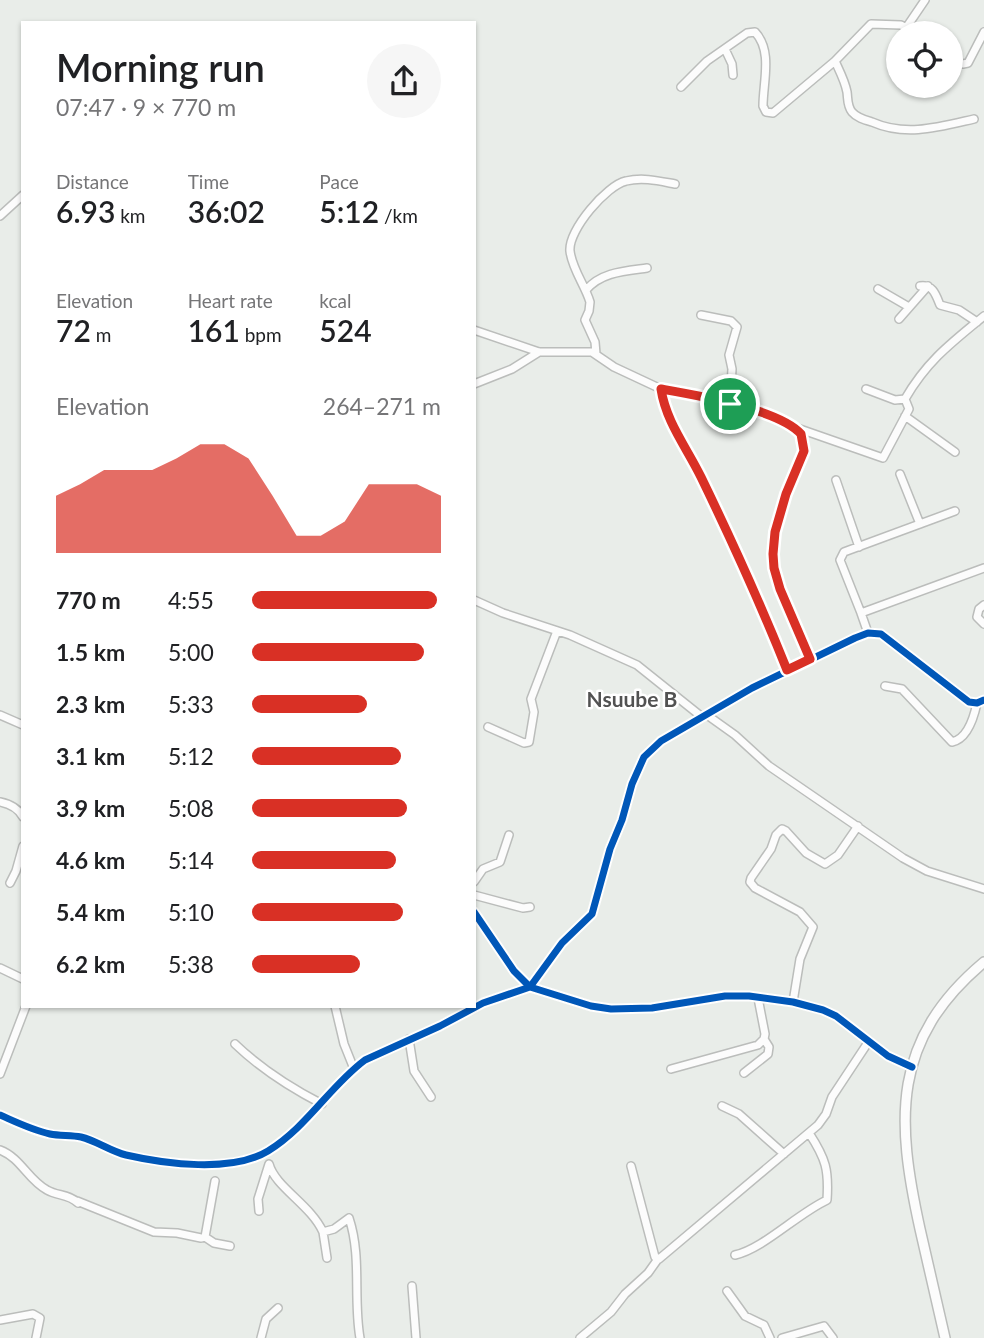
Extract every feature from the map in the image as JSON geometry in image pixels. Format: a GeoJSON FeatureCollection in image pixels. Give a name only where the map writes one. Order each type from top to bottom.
{"type":"FeatureCollection","features":[{"type":"Feature","properties":{"kind":"street"},"geometry":{"type":"LineString","coordinates":[[912,21],[925,0]]}},
{"type":"Feature","properties":{"kind":"street"},"geometry":{"type":"LineString","coordinates":[[681,86],[707,61],[752,32],[758,34],[766,54],[763,106],[769,113],[775,112],[835,61],[873,23],[886,26]]}},
{"type":"Feature","properties":{"kind":"street"},"geometry":{"type":"LineString","coordinates":[[963,64],[968,63],[984,32]]}},
{"type":"Feature","properties":{"kind":"street"},"geometry":{"type":"LineString","coordinates":[[725,48],[732,64],[733,75]]}},
{"type":"Feature","properties":{"kind":"street"},"geometry":{"type":"LineString","coordinates":[[835,61],[847,92],[848,105],[859,117],[890,130],[926,130],[974,119]]}},
{"type":"Feature","properties":{"kind":"street"},"geometry":{"type":"LineString","coordinates":[[596,354],[597,346],[585,320],[589,311],[586,290],[570,254],[570,245],[590,207],[623,181],[646,179],[675,184]]}},
{"type":"Feature","properties":{"kind":"street"},"geometry":{"type":"LineString","coordinates":[[0,216],[21,197]]}},
{"type":"Feature","properties":{"kind":"street"},"geometry":{"type":"LineString","coordinates":[[586,290],[593,282],[610,275],[647,268]]}},
{"type":"Feature","properties":{"kind":"street"},"geometry":{"type":"LineString","coordinates":[[898,319],[924,286],[934,290],[940,305],[959,310],[977,322]]}},
{"type":"Feature","properties":{"kind":"street"},"geometry":{"type":"LineString","coordinates":[[878,289],[909,307]]}},
{"type":"Feature","properties":{"kind":"street"},"geometry":{"type":"LineString","coordinates":[[701,315],[731,321],[737,327],[729,355],[733,369],[730,404]]}},
{"type":"Feature","properties":{"kind":"street"},"geometry":{"type":"LineString","coordinates":[[905,399],[926,366],[984,316]]}},
{"type":"Feature","properties":{"kind":"street"},"geometry":{"type":"LineString","coordinates":[[476,331],[538,352],[588,351],[614,367],[661,389],[730,404],[883,458],[909,409],[905,399]]}},
{"type":"Feature","properties":{"kind":"street"},"geometry":{"type":"LineString","coordinates":[[476,383],[512,369],[538,352]]}},
{"type":"Feature","properties":{"kind":"street"},"geometry":{"type":"LineString","coordinates":[[661,389],[663,402],[677,434],[698,470],[741,560],[787,670]]}},
{"type":"Feature","properties":{"kind":"street"},"geometry":{"type":"LineString","coordinates":[[866,389],[895,400],[905,399]]}},
{"type":"Feature","properties":{"kind":"street"},"geometry":{"type":"LineString","coordinates":[[905,416],[956,452]]}},
{"type":"Feature","properties":{"kind":"street"},"geometry":{"type":"LineString","coordinates":[[796,428],[801,434],[804,451],[786,494],[775,532],[774,568],[780,589],[810,659]]}},
{"type":"Feature","properties":{"kind":"street"},"geometry":{"type":"LineString","coordinates":[[900,474],[920,524]]}},
{"type":"Feature","properties":{"kind":"street"},"geometry":{"type":"LineString","coordinates":[[836,480],[859,547]]}},
{"type":"Feature","properties":{"kind":"street"},"geometry":{"type":"LineString","coordinates":[[868,633],[840,560],[844,552],[955,511]]}},
{"type":"Feature","properties":{"kind":"street"},"geometry":{"type":"LineString","coordinates":[[861,613],[984,568]]}},
{"type":"Feature","properties":{"kind":"street"},"geometry":{"type":"LineString","coordinates":[[476,601],[637,665],[735,735],[769,766],[915,865],[984,890]]}},
{"type":"Feature","properties":{"kind":"street"},"geometry":{"type":"LineString","coordinates":[[984,605],[979,609],[977,617],[984,624]]}},
{"type":"Feature","properties":{"kind":"street"},"geometry":{"type":"LineString","coordinates":[[488,727],[524,743],[530,741],[534,712],[531,699],[557,631]]}},
{"type":"Feature","properties":{"kind":"street"},"geometry":{"type":"LineString","coordinates":[[476,1007],[530,987],[562,943],[592,914],[632,784],[644,757],[661,741],[752,688],[868,633],[881,634],[889,639],[969,702],[981,701],[959,740],[952,742],[902,690],[885,686]]}},
{"type":"Feature","properties":{"kind":"street"},"geometry":{"type":"LineString","coordinates":[[0,715],[21,724]]}},
{"type":"Feature","properties":{"kind":"street"},"geometry":{"type":"LineString","coordinates":[[0,802],[9,804],[21,813]]}},
{"type":"Feature","properties":{"kind":"street"},"geometry":{"type":"LineString","coordinates":[[793,1002],[800,959],[813,927],[800,912],[755,888],[750,882],[751,878],[771,849],[779,831],[784,829],[806,853],[825,864],[838,855],[858,826]]}},
{"type":"Feature","properties":{"kind":"street"},"geometry":{"type":"LineString","coordinates":[[476,879],[483,869],[500,862],[509,835]]}},
{"type":"Feature","properties":{"kind":"street"},"geometry":{"type":"LineString","coordinates":[[9,883],[21,853]]}},
{"type":"Feature","properties":{"kind":"street"},"geometry":{"type":"LineString","coordinates":[[476,896],[523,908],[530,907]]}},
{"type":"Feature","properties":{"kind":"street"},"geometry":{"type":"LineString","coordinates":[[476,915],[514,971],[530,987],[591,1006],[611,1009],[652,1008],[725,996],[793,1002],[836,1016],[892,1060],[912,1068]]}},
{"type":"Feature","properties":{"kind":"street"},"geometry":{"type":"LineString","coordinates":[[945,1338],[906,1161],[905,1112],[918,1046],[935,1014],[956,987],[984,962]]}},
{"type":"Feature","properties":{"kind":"street"},"geometry":{"type":"LineString","coordinates":[[0,968],[21,978]]}},
{"type":"Feature","properties":{"kind":"street"},"geometry":{"type":"LineString","coordinates":[[744,1073],[768,1054],[769,1047],[764,1039],[758,998]]}},
{"type":"Feature","properties":{"kind":"street"},"geometry":{"type":"LineString","coordinates":[[0,1074],[25,1008]]}},
{"type":"Feature","properties":{"kind":"street"},"geometry":{"type":"LineString","coordinates":[[335,1008],[344,1045],[354,1069]]}},
{"type":"Feature","properties":{"kind":"street"},"geometry":{"type":"LineString","coordinates":[[0,1115],[44,1133],[83,1138],[125,1155],[166,1161],[220,1164],[254,1157],[270,1150],[322,1104],[365,1060],[474,1008]]}},
{"type":"Feature","properties":{"kind":"street"},"geometry":{"type":"LineString","coordinates":[[409,1039],[414,1071],[431,1097]]}},
{"type":"Feature","properties":{"kind":"street"},"geometry":{"type":"LineString","coordinates":[[671,1069],[753,1047],[764,1039]]}},
{"type":"Feature","properties":{"kind":"street"},"geometry":{"type":"LineString","coordinates":[[580,1338],[611,1312],[658,1259],[822,1120],[832,1097],[869,1041]]}},
{"type":"Feature","properties":{"kind":"street"},"geometry":{"type":"LineString","coordinates":[[235,1044],[293,1088],[322,1104]]}},
{"type":"Feature","properties":{"kind":"street"},"geometry":{"type":"LineString","coordinates":[[722,1106],[739,1115],[784,1154]]}},
{"type":"Feature","properties":{"kind":"street"},"geometry":{"type":"LineString","coordinates":[[734,1255],[748,1252],[809,1209],[827,1200],[829,1175],[809,1133]]}},
{"type":"Feature","properties":{"kind":"street"},"geometry":{"type":"LineString","coordinates":[[0,1150],[15,1157],[48,1191],[72,1198],[154,1232],[205,1237],[214,1243],[230,1246]]}},
{"type":"Feature","properties":{"kind":"street"},"geometry":{"type":"LineString","coordinates":[[259,1212],[258,1199],[269,1164],[270,1150]]}},
{"type":"Feature","properties":{"kind":"street"},"geometry":{"type":"LineString","coordinates":[[269,1164],[275,1176],[311,1212],[323,1231],[327,1258]]}},
{"type":"Feature","properties":{"kind":"street"},"geometry":{"type":"LineString","coordinates":[[631,1166],[655,1257],[658,1259]]}},
{"type":"Feature","properties":{"kind":"street"},"geometry":{"type":"LineString","coordinates":[[205,1237],[215,1181]]}},
{"type":"Feature","properties":{"kind":"street"},"geometry":{"type":"LineString","coordinates":[[77,1201],[83,1208]]}},
{"type":"Feature","properties":{"kind":"street"},"geometry":{"type":"LineString","coordinates":[[323,1231],[334,1229],[349,1218],[358,1275],[360,1338]]}},
{"type":"Feature","properties":{"kind":"street"},"geometry":{"type":"LineString","coordinates":[[412,1286],[416,1338]]}},
{"type":"Feature","properties":{"kind":"street"},"geometry":{"type":"LineString","coordinates":[[727,1291],[745,1316],[764,1325],[770,1338]]}},
{"type":"Feature","properties":{"kind":"street"},"geometry":{"type":"LineString","coordinates":[[261,1338],[266,1319],[278,1308]]}},
{"type":"Feature","properties":{"kind":"street"},"geometry":{"type":"LineString","coordinates":[[0,1320],[33,1314],[40,1318],[36,1338]]}},
{"type":"Feature","properties":{"kind":"street"},"geometry":{"type":"LineString","coordinates":[[782,1338],[824,1326],[834,1338]]}},
{"type":"Feature","properties":{"kind":"cycle path"},"geometry":{"type":"LineString","coordinates":[[476,915],[514,971],[530,987],[562,943],[592,914],[610,849],[644,757],[661,741],[752,688],[855,638],[868,633],[881,634],[969,702],[984,700]]}},
{"type":"Feature","properties":{"kind":"cycle path"},"geometry":{"type":"LineString","coordinates":[[476,1007],[530,987],[591,1006],[611,1009],[652,1008],[725,996],[749,996],[793,1002],[836,1016],[888,1056],[912,1067]]}},
{"type":"Feature","properties":{"kind":"cycle path"},"geometry":{"type":"LineString","coordinates":[[0,1115],[43,1132],[81,1137],[120,1153],[142,1158],[198,1165],[236,1162],[253,1158],[282,1141],[365,1060],[474,1008]]}},
{"type":"Feature","properties":{"kind":"district","name":"Nsuube B"},"geometry":{"type":"Point","coordinates":[632,698]}},
{"type":"Feature","properties":{"kind":"route"},"geometry":{"type":"LineString","coordinates":[[661,389],[730,404],[787,422],[801,434],[804,444],[804,451],[786,494],[775,532],[773,554],[780,589],[810,659],[787,670],[756,592],[698,470],[677,434],[663,402],[661,389]]}}]}
